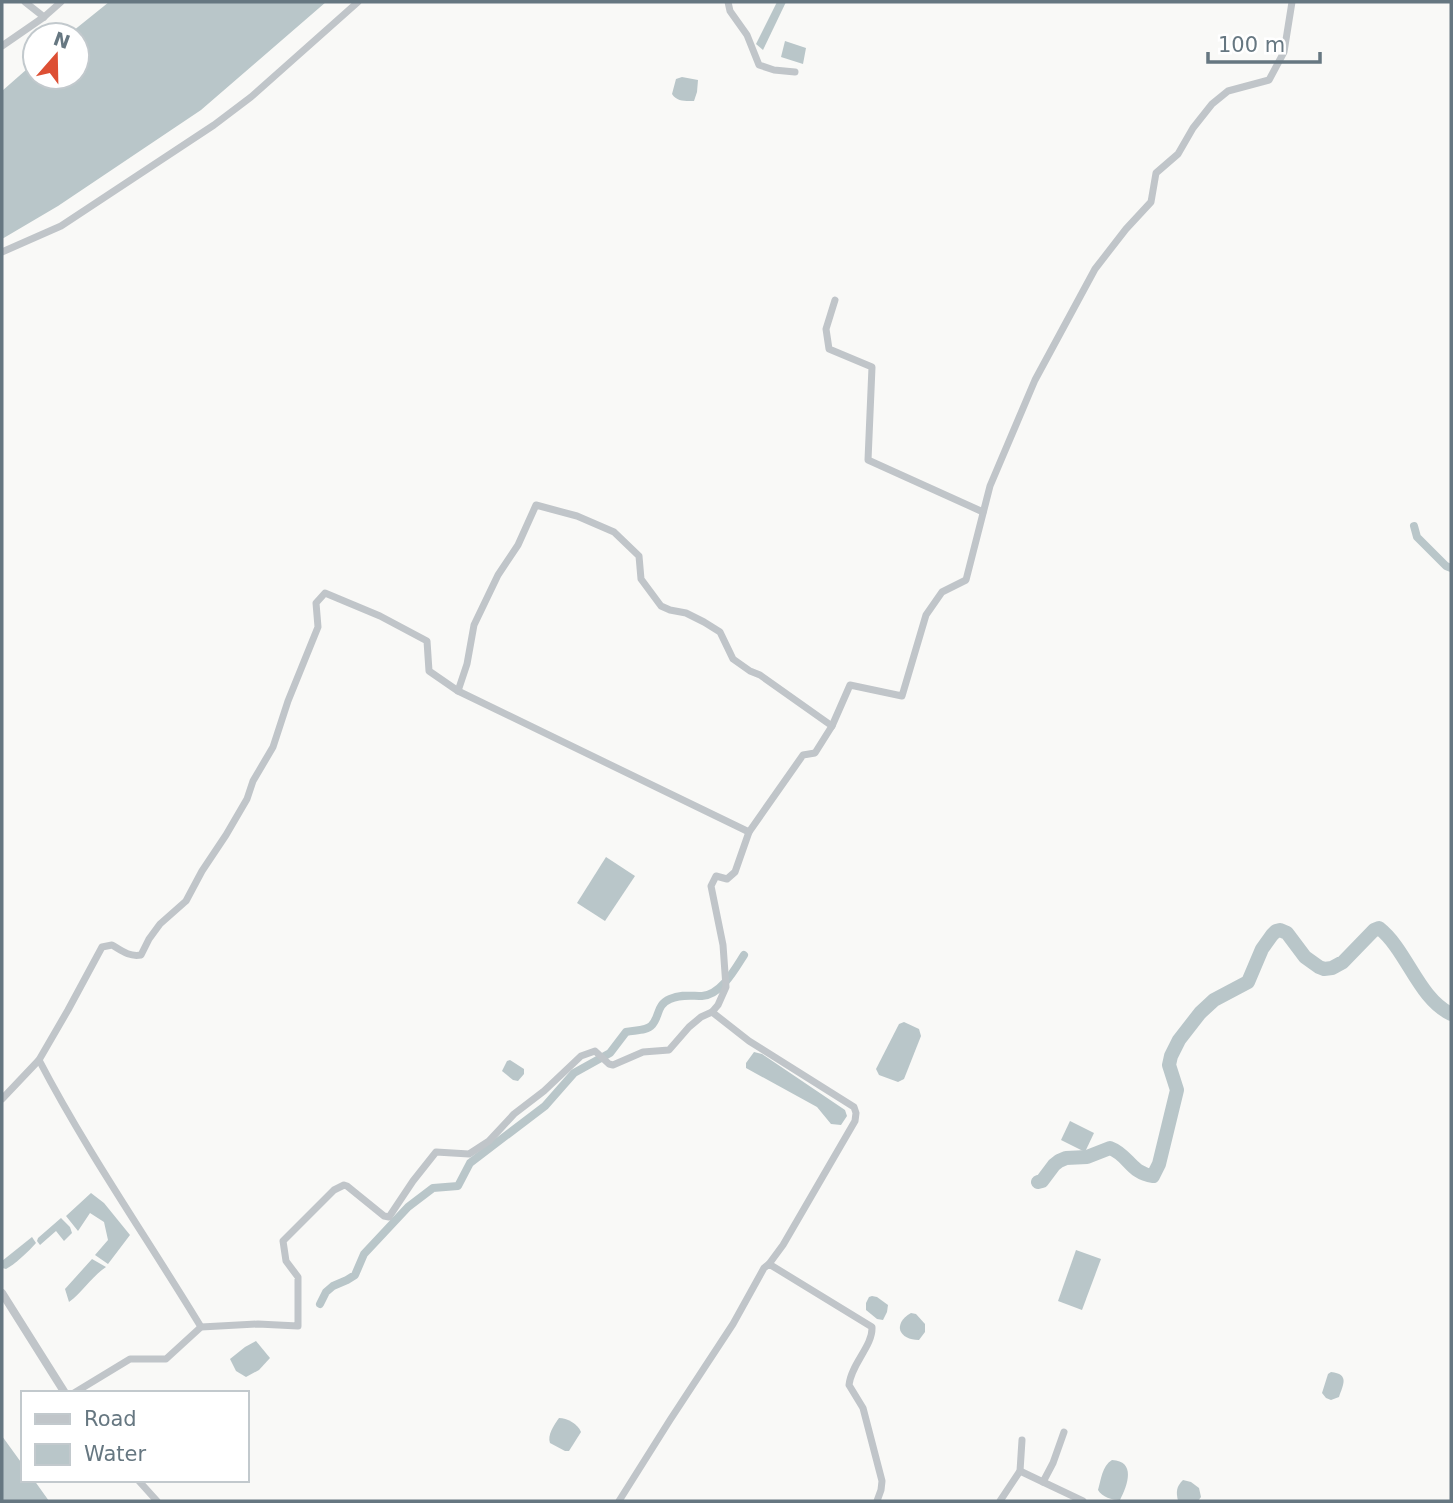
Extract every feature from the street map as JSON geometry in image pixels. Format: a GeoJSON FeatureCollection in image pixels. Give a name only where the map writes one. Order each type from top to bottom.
{"type":"FeatureCollection","features":[{"type":"Feature","properties":{"kind":"street"},"geometry":{"type":"LineString","coordinates":[[25,2],[44,17]]}},
{"type":"Feature","properties":{"kind":"street"},"geometry":{"type":"LineString","coordinates":[[2,46],[61,2]]}},
{"type":"Feature","properties":{"kind":"street"},"geometry":{"type":"LineString","coordinates":[[2,252],[61,226],[214,125],[251,97],[358,2]]}},
{"type":"Feature","properties":{"kind":"street"},"geometry":{"type":"LineString","coordinates":[[728,2],[730,11],[747,35],[759,65],[795,72]]}},
{"type":"Feature","properties":{"kind":"street"},"geometry":{"type":"LineString","coordinates":[[77,1391],[130,1359],[166,1359],[201,1327],[258,1324],[298,1326],[298,1277],[286,1261],[283,1241],[334,1190],[347,1186],[388,1217],[436,1152],[469,1154],[489,1141],[514,1114],[544,1091],[581,1056],[593,1051],[609,1064],[617,1064],[643,1052],[669,1050],[701,1017],[712,1012],[726,988],[723,945],[711,886],[716,876],[727,879],[735,872],[749,832],[803,755],[815,753],[832,726],[850,685],[902,696],[926,615],[942,592],[966,580],[990,486],[1035,380],[1095,269],[1151,202],[1156,173],[1178,154],[1193,128],[1212,104],[1228,91],[1269,80],[1284,52],[1293,2]]}},
{"type":"Feature","properties":{"kind":"street"},"geometry":{"type":"LineString","coordinates":[[835,300],[826,329],[829,349],[872,367],[868,460],[983,512]]}},
{"type":"Feature","properties":{"kind":"street"},"geometry":{"type":"LineString","coordinates":[[458,691],[467,664],[474,625],[498,575],[518,545],[536,505],[577,516],[614,532],[639,556],[641,579],[661,606],[686,613],[720,632],[733,659],[832,726]]}},
{"type":"Feature","properties":{"kind":"street"},"geometry":{"type":"LineString","coordinates":[[2,1100],[38,1060],[102,947],[112,945],[127,954],[141,955],[160,924],[186,901],[247,799],[253,780],[273,747],[288,701],[318,627],[316,603],[325,593],[380,616],[427,641],[429,671],[458,691],[749,832]]}},
{"type":"Feature","properties":{"kind":"street"},"geometry":{"type":"LineString","coordinates":[[620,1501],[733,1324],[764,1268],[783,1245],[855,1121],[854,1107],[749,1041],[712,1012]]}},
{"type":"Feature","properties":{"kind":"street"},"geometry":{"type":"LineString","coordinates":[[38,1060],[65,1110],[201,1327]]}},
{"type":"Feature","properties":{"kind":"street"},"geometry":{"type":"LineString","coordinates":[[769,1264],[872,1327],[871,1336],[852,1370],[849,1385],[863,1408],[880,1472],[882,1485],[877,1501]]}},
{"type":"Feature","properties":{"kind":"street"},"geometry":{"type":"LineString","coordinates":[[2,1293],[64,1391]]}},
{"type":"Feature","properties":{"kind":"street"},"geometry":{"type":"LineString","coordinates":[[1043,1482],[1064,1432]]}},
{"type":"Feature","properties":{"kind":"street"},"geometry":{"type":"LineString","coordinates":[[1000,1501],[1020,1471],[1022,1440]]}},
{"type":"Feature","properties":{"kind":"street"},"geometry":{"type":"LineString","coordinates":[[1020,1471],[1083,1501]]}},
{"type":"Feature","properties":{"kind":"street"},"geometry":{"type":"LineString","coordinates":[[140,1482],[158,1501]]}},
{"type":"Feature","properties":{"kind":"water"},"geometry":{"type":"Polygon","coordinates":[[[109,2],[326,2],[201,110],[58,206],[2,239],[2,91],[21,74],[21,91],[91,91],[91,21],[85,21],[109,2]]]}},
{"type":"Feature","properties":{"kind":"water"},"geometry":{"type":"Polygon","coordinates":[[[777,2],[786,2],[763,50],[756,44],[777,2]]]}},
{"type":"Feature","properties":{"kind":"water"},"geometry":{"type":"Polygon","coordinates":[[[785,41],[806,48],[803,64],[781,57],[785,41]]]}},
{"type":"Feature","properties":{"kind":"water"},"geometry":{"type":"Polygon","coordinates":[[[682,77],[698,80],[694,101],[679,100],[672,94],[676,79],[682,77]]]}},
{"type":"Feature","properties":{"kind":"water"},"geometry":{"type":"Polygon","coordinates":[[[606,857],[635,876],[605,921],[577,903],[606,857]]]}},
{"type":"Feature","properties":{"kind":"water"},"geometry":{"type":"Polygon","coordinates":[[[904,1022],[919,1029],[921,1036],[904,1079],[898,1082],[879,1075],[876,1069],[899,1024],[904,1022]]]}},
{"type":"Feature","properties":{"kind":"water"},"geometry":{"type":"Polygon","coordinates":[[[754,1052],[762,1054],[845,1110],[847,1116],[841,1125],[831,1124],[817,1107],[746,1068],[746,1063],[754,1052]]]}},
{"type":"Feature","properties":{"kind":"water"},"geometry":{"type":"Polygon","coordinates":[[[510,1060],[524,1069],[524,1074],[518,1081],[502,1071],[510,1060]]]}},
{"type":"Feature","properties":{"kind":"water"},"geometry":{"type":"Polygon","coordinates":[[[1070,1121],[1094,1133],[1085,1152],[1061,1140],[1070,1121]]]}},
{"type":"Feature","properties":{"kind":"water"},"geometry":{"type":"Polygon","coordinates":[[[91,1193],[104,1203],[130,1235],[108,1264],[95,1255],[108,1240],[104,1222],[90,1213],[78,1231],[66,1216],[91,1193]]]}},
{"type":"Feature","properties":{"kind":"water"},"geometry":{"type":"Polygon","coordinates":[[[61,1218],[72,1233],[64,1241],[56,1231],[40,1245],[38,1238],[61,1218]]]}},
{"type":"Feature","properties":{"kind":"water"},"geometry":{"type":"Polygon","coordinates":[[[32,1237],[36,1243],[9,1267],[2,1268],[2,1261],[32,1237]]]}},
{"type":"Feature","properties":{"kind":"water"},"geometry":{"type":"Polygon","coordinates":[[[1076,1250],[1101,1259],[1082,1310],[1058,1301],[1076,1250]]]}},
{"type":"Feature","properties":{"kind":"water"},"geometry":{"type":"Polygon","coordinates":[[[92,1259],[106,1267],[69,1302],[65,1289],[92,1259]]]}},
{"type":"Feature","properties":{"kind":"water"},"geometry":{"type":"Polygon","coordinates":[[[872,1296],[888,1305],[883,1320],[877,1319],[866,1310],[866,1303],[872,1296]]]}},
{"type":"Feature","properties":{"kind":"water"},"geometry":{"type":"Polygon","coordinates":[[[911,1313],[916,1314],[925,1324],[925,1332],[919,1340],[907,1337],[900,1331],[901,1322],[911,1313]]]}},
{"type":"Feature","properties":{"kind":"water"},"geometry":{"type":"Polygon","coordinates":[[[256,1341],[270,1358],[259,1370],[246,1377],[236,1371],[230,1359],[256,1341]]]}},
{"type":"Feature","properties":{"kind":"water"},"geometry":{"type":"Polygon","coordinates":[[[1331,1372],[1341,1375],[1344,1381],[1339,1397],[1331,1400],[1322,1393],[1331,1372]]]}},
{"type":"Feature","properties":{"kind":"water"},"geometry":{"type":"Polygon","coordinates":[[[559,1418],[572,1422],[581,1432],[569,1451],[550,1443],[549,1440],[559,1418]]]}},
{"type":"Feature","properties":{"kind":"water"},"geometry":{"type":"Polygon","coordinates":[[[2,1436],[21,1462],[21,1482],[35,1482],[49,1501],[2,1501],[2,1436]]]}},
{"type":"Feature","properties":{"kind":"water"},"geometry":{"type":"Polygon","coordinates":[[[1112,1460],[1120,1461],[1127,1469],[1126,1488],[1120,1500],[1107,1498],[1098,1490],[1104,1469],[1112,1460]]]}},
{"type":"Feature","properties":{"kind":"water"},"geometry":{"type":"Polygon","coordinates":[[[1183,1480],[1199,1488],[1201,1497],[1198,1501],[1178,1501],[1177,1490],[1183,1480]]]}},
{"type":"Feature","properties":{"kind":"waterway"},"geometry":{"type":"LineString","coordinates":[[1414,526],[1417,537],[1451,568]]}},
{"type":"Feature","properties":{"kind":"waterway"},"geometry":{"type":"LineString","coordinates":[[1038,1182],[1042,1181],[1059,1161],[1087,1157],[1110,1148],[1122,1155],[1134,1168],[1153,1176],[1159,1164],[1177,1090],[1169,1065],[1179,1040],[1214,1000],[1248,982],[1262,949],[1276,931],[1287,933],[1305,957],[1324,969],[1343,962],[1379,928],[1389,937],[1430,997],[1451,1014]]}},
{"type":"Feature","properties":{"kind":"waterway"},"geometry":{"type":"LineString","coordinates":[[320,1304],[326,1292],[333,1286],[355,1275],[364,1254],[408,1207],[433,1188],[458,1186],[470,1163],[545,1106],[574,1073],[610,1053],[626,1032],[650,1027],[666,1001],[678,996],[709,995],[715,991],[727,980],[744,955]]}}]}
